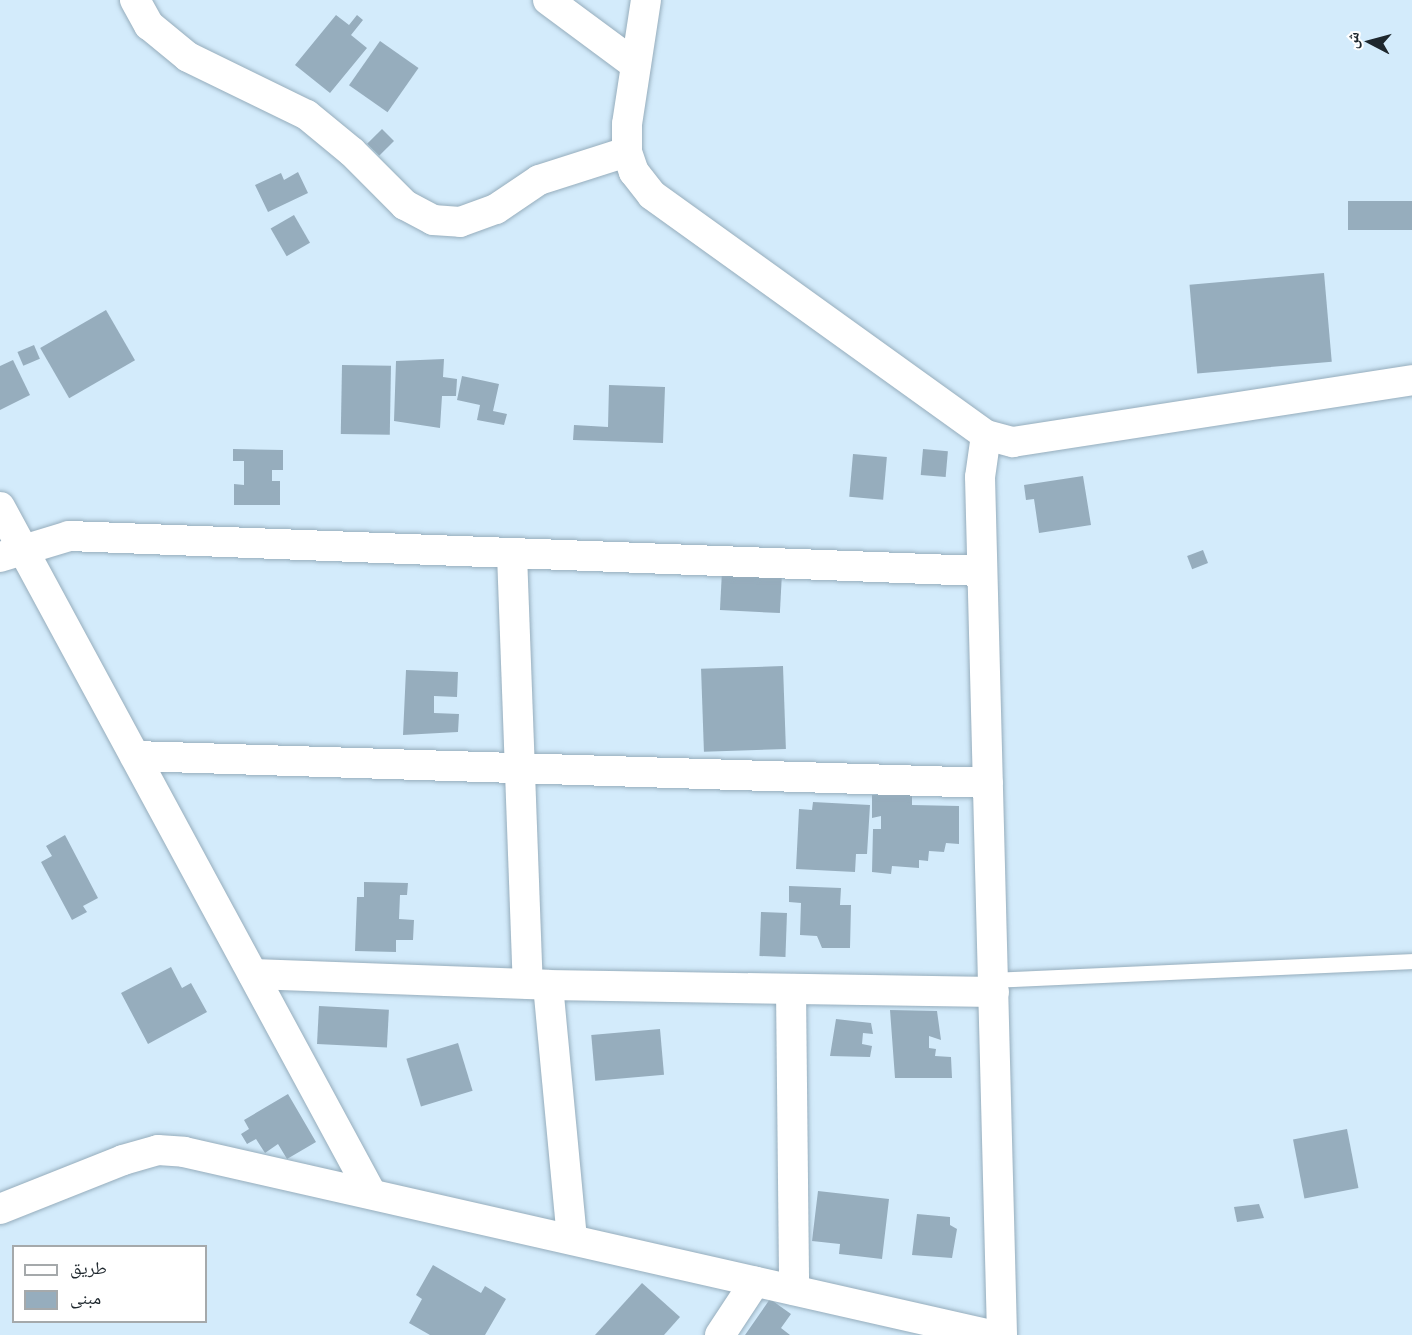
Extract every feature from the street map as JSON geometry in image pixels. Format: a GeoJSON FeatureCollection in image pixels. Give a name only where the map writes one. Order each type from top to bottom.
{"type":"FeatureCollection","features":[{"type":"Feature","properties":{"kind":"street"},"geometry":{"type":"LineString","coordinates":[[135,0],[149,25],[188,57],[307,115],[352,152],[405,205],[433,220],[460,222],[496,209],[539,180],[627,152]]}},
{"type":"Feature","properties":{"kind":"street"},"geometry":{"type":"LineString","coordinates":[[548,0],[636,65]]}},
{"type":"Feature","properties":{"kind":"street"},"geometry":{"type":"LineString","coordinates":[[646,0],[636,65],[627,152],[634,172],[652,195],[986,435],[1013,442],[1412,380]]}},
{"type":"Feature","properties":{"kind":"street"},"geometry":{"type":"LineString","coordinates":[[986,435],[980,477],[1002,1335]]}},
{"type":"Feature","properties":{"kind":"street"},"geometry":{"type":"LineString","coordinates":[[0,507],[11,552],[135,756],[371,1193]]}},
{"type":"Feature","properties":{"kind":"street"},"geometry":{"type":"LineString","coordinates":[[11,552],[69,536],[982,571]]}},
{"type":"Feature","properties":{"kind":"street"},"geometry":{"type":"LineString","coordinates":[[512,554],[520,767],[538,984],[572,1239]]}},
{"type":"Feature","properties":{"kind":"street"},"geometry":{"type":"LineString","coordinates":[[135,756],[988,783]]}},
{"type":"Feature","properties":{"kind":"street"},"geometry":{"type":"LineString","coordinates":[[253,974],[538,984],[790,988],[994,986]]}},
{"type":"Feature","properties":{"kind":"street"},"geometry":{"type":"LineString","coordinates":[[790,988],[794,1290]]}},
{"type":"Feature","properties":{"kind":"street"},"geometry":{"type":"LineString","coordinates":[[0,1209],[123,1160],[158,1150],[184,1152],[991,1335]]}},
{"type":"Feature","properties":{"kind":"street"},"geometry":{"type":"LineString","coordinates":[[720,1335],[755,1282]]}},
{"type":"Feature","properties":{"kind":"lane"},"geometry":{"type":"LineString","coordinates":[[994,986],[1412,961]]}},
{"type":"Feature","properties":{"kind":"building"},"geometry":{"type":"Polygon","coordinates":[[[336,15],[349,25],[357,15],[363,20],[351,35],[367,48],[330,93],[295,65],[336,15]]]}},
{"type":"Feature","properties":{"kind":"building"},"geometry":{"type":"Polygon","coordinates":[[[380,41],[419,68],[388,112],[349,85],[380,41]]]}},
{"type":"Feature","properties":{"kind":"building"},"geometry":{"type":"Polygon","coordinates":[[[382,129],[394,141],[379,156],[367,144],[382,129]]]}},
{"type":"Feature","properties":{"kind":"building"},"geometry":{"type":"Polygon","coordinates":[[[298,172],[308,193],[268,212],[255,185],[281,173],[284,180],[298,172]]]}},
{"type":"Feature","properties":{"kind":"building"},"geometry":{"type":"Polygon","coordinates":[[[1348,201],[1412,201],[1412,230],[1348,230],[1348,201]]]}},
{"type":"Feature","properties":{"kind":"building"},"geometry":{"type":"Polygon","coordinates":[[[294,215],[310,243],[287,256],[271,228],[294,215]]]}},
{"type":"Feature","properties":{"kind":"building"},"geometry":{"type":"Polygon","coordinates":[[[1324,273],[1332,362],[1197,373],[1190,285],[1324,273]]]}},
{"type":"Feature","properties":{"kind":"building"},"geometry":{"type":"Polygon","coordinates":[[[106,310],[135,360],[69,398],[40,348],[106,310]]]}},
{"type":"Feature","properties":{"kind":"building"},"geometry":{"type":"Polygon","coordinates":[[[34,345],[40,359],[23,366],[17,352],[34,345]]]}},
{"type":"Feature","properties":{"kind":"building"},"geometry":{"type":"Polygon","coordinates":[[[444,359],[443,377],[457,379],[456,396],[442,396],[440,428],[394,421],[396,361],[444,359]]]}},
{"type":"Feature","properties":{"kind":"building"},"geometry":{"type":"Polygon","coordinates":[[[13,360],[30,395],[0,410],[0,366],[13,360]]]}},
{"type":"Feature","properties":{"kind":"building"},"geometry":{"type":"Polygon","coordinates":[[[342,365],[391,366],[390,435],[341,434],[342,365]]]}},
{"type":"Feature","properties":{"kind":"building"},"geometry":{"type":"Polygon","coordinates":[[[462,376],[499,384],[493,411],[507,414],[504,425],[477,420],[480,405],[457,400],[462,376]]]}},
{"type":"Feature","properties":{"kind":"building"},"geometry":{"type":"Polygon","coordinates":[[[609,385],[665,387],[663,443],[573,440],[574,425],[608,427],[609,385]]]}},
{"type":"Feature","properties":{"kind":"building"},"geometry":{"type":"Polygon","coordinates":[[[233,449],[283,450],[283,470],[272,470],[272,481],[280,481],[280,505],[234,505],[234,484],[244,485],[244,461],[233,461],[233,449]]]}},
{"type":"Feature","properties":{"kind":"building"},"geometry":{"type":"Polygon","coordinates":[[[923,449],[948,451],[946,477],[921,475],[923,449]]]}},
{"type":"Feature","properties":{"kind":"building"},"geometry":{"type":"Polygon","coordinates":[[[853,454],[887,457],[883,500],[849,497],[853,454]]]}},
{"type":"Feature","properties":{"kind":"building"},"geometry":{"type":"Polygon","coordinates":[[[1083,476],[1091,525],[1039,533],[1034,499],[1026,500],[1024,485],[1083,476]]]}},
{"type":"Feature","properties":{"kind":"building"},"geometry":{"type":"Polygon","coordinates":[[[1203,550],[1208,563],[1192,569],[1187,556],[1203,550]]]}},
{"type":"Feature","properties":{"kind":"building"},"geometry":{"type":"Polygon","coordinates":[[[722,571],[782,574],[780,613],[720,610],[722,571]]]}},
{"type":"Feature","properties":{"kind":"building"},"geometry":{"type":"Polygon","coordinates":[[[783,666],[786,749],[704,752],[701,669],[783,666]]]}},
{"type":"Feature","properties":{"kind":"building"},"geometry":{"type":"Polygon","coordinates":[[[406,670],[458,672],[457,697],[434,696],[434,713],[459,714],[458,732],[403,735],[406,670]]]}},
{"type":"Feature","properties":{"kind":"building"},"geometry":{"type":"Polygon","coordinates":[[[912,794],[912,805],[959,806],[959,844],[946,843],[944,852],[929,851],[928,861],[919,860],[919,868],[892,866],[891,874],[872,872],[873,829],[881,829],[881,816],[872,818],[872,795],[912,794]]]}},
{"type":"Feature","properties":{"kind":"building"},"geometry":{"type":"Polygon","coordinates":[[[813,802],[870,805],[867,854],[856,854],[855,872],[796,869],[799,809],[812,810],[813,802]]]}},
{"type":"Feature","properties":{"kind":"building"},"geometry":{"type":"Polygon","coordinates":[[[65,835],[98,898],[83,906],[87,912],[72,920],[41,862],[52,856],[46,846],[65,835]]]}},
{"type":"Feature","properties":{"kind":"building"},"geometry":{"type":"Polygon","coordinates":[[[364,882],[408,883],[407,895],[400,895],[399,919],[414,920],[413,940],[396,940],[396,952],[355,951],[357,897],[364,897],[364,882]]]}},
{"type":"Feature","properties":{"kind":"building"},"geometry":{"type":"Polygon","coordinates":[[[789,886],[841,888],[840,905],[851,905],[850,948],[822,948],[817,936],[800,935],[801,903],[789,902],[789,886]]]}},
{"type":"Feature","properties":{"kind":"building"},"geometry":{"type":"Polygon","coordinates":[[[761,912],[787,913],[785,957],[759,956],[761,912]]]}},
{"type":"Feature","properties":{"kind":"building"},"geometry":{"type":"Polygon","coordinates":[[[171,967],[182,988],[191,983],[207,1012],[148,1044],[121,993],[171,967]]]}},
{"type":"Feature","properties":{"kind":"building"},"geometry":{"type":"Polygon","coordinates":[[[319,1006],[389,1010],[387,1048],[317,1044],[319,1006]]]}},
{"type":"Feature","properties":{"kind":"building"},"geometry":{"type":"Polygon","coordinates":[[[890,1010],[937,1011],[941,1040],[929,1036],[929,1048],[936,1049],[935,1056],[951,1057],[952,1078],[895,1078],[890,1010]]]}},
{"type":"Feature","properties":{"kind":"building"},"geometry":{"type":"Polygon","coordinates":[[[836,1019],[871,1023],[873,1034],[863,1033],[862,1044],[872,1046],[870,1057],[830,1056],[836,1019]]]}},
{"type":"Feature","properties":{"kind":"building"},"geometry":{"type":"Polygon","coordinates":[[[660,1029],[664,1075],[595,1081],[591,1035],[660,1029]]]}},
{"type":"Feature","properties":{"kind":"building"},"geometry":{"type":"Polygon","coordinates":[[[458,1043],[473,1091],[421,1107],[406,1059],[458,1043]]]}},
{"type":"Feature","properties":{"kind":"building"},"geometry":{"type":"Polygon","coordinates":[[[288,1094],[316,1142],[287,1159],[278,1144],[265,1153],[256,1139],[247,1144],[241,1134],[249,1129],[244,1120],[288,1094]]]}},
{"type":"Feature","properties":{"kind":"building"},"geometry":{"type":"Polygon","coordinates":[[[1347,1129],[1358,1188],[1304,1198],[1293,1139],[1347,1129]]]}},
{"type":"Feature","properties":{"kind":"building"},"geometry":{"type":"Polygon","coordinates":[[[818,1191],[889,1199],[882,1259],[839,1254],[840,1244],[812,1241],[818,1191]]]}},
{"type":"Feature","properties":{"kind":"building"},"geometry":{"type":"Polygon","coordinates":[[[1259,1204],[1264,1218],[1237,1222],[1234,1207],[1259,1204]]]}},
{"type":"Feature","properties":{"kind":"building"},"geometry":{"type":"Polygon","coordinates":[[[917,1214],[950,1217],[950,1225],[957,1229],[952,1258],[912,1255],[917,1214]]]}},
{"type":"Feature","properties":{"kind":"building"},"geometry":{"type":"Polygon","coordinates":[[[433,1265],[481,1293],[485,1286],[506,1299],[485,1335],[430,1335],[409,1323],[422,1299],[416,1295],[433,1265]]]}},
{"type":"Feature","properties":{"kind":"building"},"geometry":{"type":"Polygon","coordinates":[[[642,1283],[680,1317],[664,1335],[595,1335],[642,1283]]]}},
{"type":"Feature","properties":{"kind":"building"},"geometry":{"type":"Polygon","coordinates":[[[770,1299],[791,1314],[781,1328],[790,1335],[745,1335],[770,1299]]]}}]}
